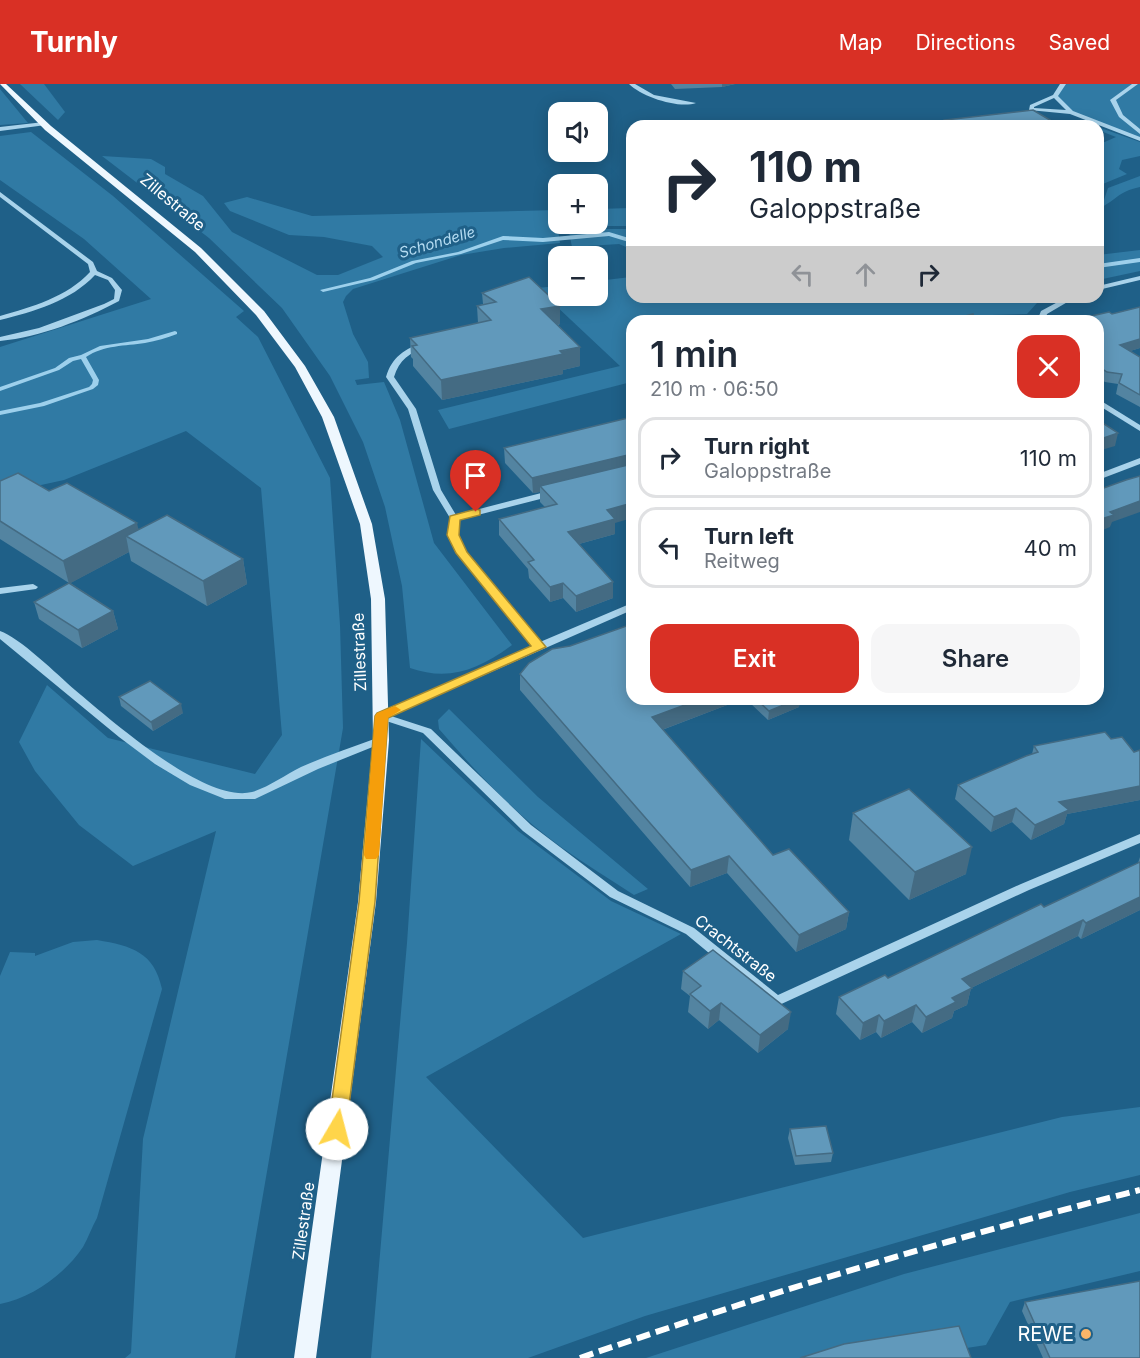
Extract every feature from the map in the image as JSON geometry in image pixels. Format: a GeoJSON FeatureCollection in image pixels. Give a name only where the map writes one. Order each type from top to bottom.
{"type":"FeatureCollection","features":[{"type":"Feature","properties":{"kind":"main road","name":"Zillestraße"},"geometry":{"type":"LineString","coordinates":[[2,84],[44,124],[198,250],[260,313],[300,366],[328,417],[366,524],[378,600],[381,740],[367,902],[305,1358]]}},
{"type":"Feature","properties":{"kind":"street"},"geometry":{"type":"LineString","coordinates":[[632,84],[668,102],[693,103]]}},
{"type":"Feature","properties":{"kind":"street"},"geometry":{"type":"LineString","coordinates":[[1063,84],[1055,96],[1032,106],[1031,109],[1071,112],[1091,120]]}},
{"type":"Feature","properties":{"kind":"street"},"geometry":{"type":"LineString","coordinates":[[1135,84],[1113,100],[1121,116],[1140,132]]}},
{"type":"Feature","properties":{"kind":"street"},"geometry":{"type":"LineString","coordinates":[[1055,96],[1071,112]]}},
{"type":"Feature","properties":{"kind":"street"},"geometry":{"type":"LineString","coordinates":[[0,129],[44,124]]}},
{"type":"Feature","properties":{"kind":"street"},"geometry":{"type":"LineString","coordinates":[[1104,125],[1140,139]]}},
{"type":"Feature","properties":{"kind":"street"},"geometry":{"type":"LineString","coordinates":[[0,194],[91,263],[94,272],[110,279],[119,290],[117,300],[59,323],[16,337],[0,339]]}},
{"type":"Feature","properties":{"kind":"street"},"geometry":{"type":"LineString","coordinates":[[0,318],[58,297],[83,284],[94,272]]}},
{"type":"Feature","properties":{"kind":"street"},"geometry":{"type":"LineString","coordinates":[[1104,286],[1140,278]]}},
{"type":"Feature","properties":{"kind":"street"},"geometry":{"type":"LineString","coordinates":[[1129,280],[1140,285]]}},
{"type":"Feature","properties":{"kind":"street"},"geometry":{"type":"LineString","coordinates":[[1043,315],[1062,303]]}},
{"type":"Feature","properties":{"kind":"street"},"geometry":{"type":"LineString","coordinates":[[431,343],[412,349],[400,357],[392,368],[390,377],[412,410],[437,490],[454,518],[453,535],[462,553],[539,647]]}},
{"type":"Feature","properties":{"kind":"street"},"geometry":{"type":"LineString","coordinates":[[1104,405],[1140,429]]}},
{"type":"Feature","properties":{"kind":"street"},"geometry":{"type":"LineString","coordinates":[[1104,475],[1140,461]]}},
{"type":"Feature","properties":{"kind":"street"},"geometry":{"type":"LineString","coordinates":[[454,518],[565,490]]}},
{"type":"Feature","properties":{"kind":"street"},"geometry":{"type":"LineString","coordinates":[[0,591],[33,587]]}},
{"type":"Feature","properties":{"kind":"street"},"geometry":{"type":"LineString","coordinates":[[381,716],[626,609]]}},
{"type":"Feature","properties":{"kind":"street"},"geometry":{"type":"LineString","coordinates":[[0,634],[159,761],[198,784],[226,796],[250,796],[308,769],[381,740]]}},
{"type":"Feature","properties":{"kind":"street","name":"Crachtstraße"},"geometry":{"type":"LineString","coordinates":[[381,716],[427,731],[527,828],[614,894],[690,931],[777,1001],[1025,887],[1140,838]]}},
{"type":"Feature","properties":{"kind":"shaded area"},"geometry":{"type":"Polygon","coordinates":[[[20,84],[44,84],[65,112],[58,120],[20,84]]]}},
{"type":"Feature","properties":{"kind":"shaded area"},"geometry":{"type":"Polygon","coordinates":[[[1063,84],[1140,84],[1140,138],[1104,126],[1104,120],[1088,120],[1062,106],[1056,92],[1063,84]]]}},
{"type":"Feature","properties":{"kind":"shaded area"},"geometry":{"type":"Polygon","coordinates":[[[0,89],[28,123],[0,125],[0,89]]]}},
{"type":"Feature","properties":{"kind":"shaded area"},"geometry":{"type":"Polygon","coordinates":[[[1104,129],[1140,142],[1140,156],[1122,160],[1119,169],[1127,174],[1104,184],[1104,142],[1116,137],[1104,132],[1104,129]]]}},
{"type":"Feature","properties":{"kind":"shaded area"},"geometry":{"type":"Polygon","coordinates":[[[31,132],[113,196],[244,311],[236,317],[258,337],[330,478],[340,625],[343,728],[235,1358],[125,1358],[131,1353],[143,1139],[216,831],[133,866],[79,825],[35,771],[19,742],[47,685],[108,738],[255,774],[282,735],[261,488],[186,431],[64,480],[0,494],[0,347],[151,299],[84,239],[0,180],[0,136],[31,132]]]}},
{"type":"Feature","properties":{"kind":"shaded area"},"geometry":{"type":"Polygon","coordinates":[[[102,156],[151,159],[165,167],[165,174],[203,196],[232,232],[317,275],[338,275],[383,257],[372,246],[324,237],[289,235],[230,211],[224,203],[247,197],[312,216],[548,210],[548,234],[559,234],[560,243],[461,255],[353,289],[343,302],[353,334],[368,362],[369,378],[355,380],[357,385],[384,382],[400,420],[434,543],[512,645],[488,661],[464,671],[451,673],[438,674],[410,668],[402,586],[385,507],[363,442],[330,376],[282,308],[209,238],[102,156]]]}},
{"type":"Feature","properties":{"kind":"shaded area"},"geometry":{"type":"Polygon","coordinates":[[[1140,176],[1140,187],[1122,194],[1104,205],[1108,188],[1140,176]]]}},
{"type":"Feature","properties":{"kind":"shaded area"},"geometry":{"type":"Polygon","coordinates":[[[626,208],[626,226],[608,226],[608,209],[626,208]]]}},
{"type":"Feature","properties":{"kind":"shaded area"},"geometry":{"type":"Polygon","coordinates":[[[608,229],[626,229],[626,247],[619,244],[572,246],[569,234],[608,234],[608,229]]]}},
{"type":"Feature","properties":{"kind":"shaded area"},"geometry":{"type":"Polygon","coordinates":[[[1140,250],[1140,271],[1104,279],[1104,254],[1140,250]]]}},
{"type":"Feature","properties":{"kind":"shaded area"},"geometry":{"type":"Polygon","coordinates":[[[626,278],[626,303],[1037,303],[1027,314],[626,315],[626,383],[449,429],[438,410],[620,366],[556,306],[608,306],[608,280],[626,278]]]}},
{"type":"Feature","properties":{"kind":"shaded area"},"geometry":{"type":"Polygon","coordinates":[[[548,287],[548,298],[537,288],[548,287]]]}},
{"type":"Feature","properties":{"kind":"shaded area"},"geometry":{"type":"Polygon","coordinates":[[[449,709],[538,797],[648,889],[634,895],[561,847],[512,806],[482,777],[439,729],[438,720],[449,709]]]}},
{"type":"Feature","properties":{"kind":"shaded area"},"geometry":{"type":"Polygon","coordinates":[[[421,739],[518,831],[611,901],[681,934],[426,1077],[583,1238],[1062,1117],[1140,1107],[1140,1175],[1070,1192],[645,1316],[528,1358],[371,1358],[407,943],[421,739]]]}},
{"type":"Feature","properties":{"kind":"shaded area"},"geometry":{"type":"Polygon","coordinates":[[[97,940],[131,948],[140,953],[153,967],[162,989],[97,1218],[85,1244],[76,1257],[47,1283],[24,1296],[0,1304],[0,976],[10,952],[35,953],[35,956],[73,942],[97,940]]]}},
{"type":"Feature","properties":{"kind":"shaded area"},"geometry":{"type":"Polygon","coordinates":[[[1140,1213],[1140,1271],[1010,1302],[986,1345],[902,1358],[646,1358],[904,1274],[1140,1213]]]}},
{"type":"Feature","properties":{"kind":"building"},"geometry":{"type":"Polygon","coordinates":[[[1033,110],[1050,120],[945,120],[1033,110]]]}},
{"type":"Feature","properties":{"kind":"building"},"geometry":{"type":"Polygon","coordinates":[[[529,277],[548,295],[548,306],[560,306],[541,309],[580,347],[560,351],[563,354],[441,380],[412,346],[417,345],[410,338],[491,320],[477,306],[496,302],[482,293],[529,277]]]}},
{"type":"Feature","properties":{"kind":"building"},"geometry":{"type":"Polygon","coordinates":[[[1140,307],[1140,339],[1120,345],[1140,357],[1140,395],[1119,383],[1122,374],[1104,370],[1104,315],[1096,315],[1109,312],[1112,314],[1140,307]]]}},
{"type":"Feature","properties":{"kind":"building"},"geometry":{"type":"Polygon","coordinates":[[[626,418],[626,455],[532,478],[504,448],[626,418]]]}},
{"type":"Feature","properties":{"kind":"building"},"geometry":{"type":"Polygon","coordinates":[[[1104,424],[1118,433],[1104,438],[1104,424]]]}},
{"type":"Feature","properties":{"kind":"building"},"geometry":{"type":"Polygon","coordinates":[[[626,465],[626,505],[607,510],[615,519],[568,532],[613,582],[576,596],[563,583],[550,587],[528,562],[534,560],[499,519],[557,504],[540,486],[626,465]]]}},
{"type":"Feature","properties":{"kind":"building"},"geometry":{"type":"Polygon","coordinates":[[[18,473],[49,491],[67,483],[137,523],[63,561],[0,521],[0,481],[18,473]]]}},
{"type":"Feature","properties":{"kind":"building"},"geometry":{"type":"Polygon","coordinates":[[[1140,476],[1140,501],[1110,512],[1114,515],[1104,518],[1104,488],[1140,476]]]}},
{"type":"Feature","properties":{"kind":"building"},"geometry":{"type":"Polygon","coordinates":[[[167,515],[243,559],[203,581],[126,536],[167,515]]]}},
{"type":"Feature","properties":{"kind":"building"},"geometry":{"type":"Polygon","coordinates":[[[69,583],[113,611],[78,630],[34,602],[69,583]]]}},
{"type":"Feature","properties":{"kind":"building"},"geometry":{"type":"Polygon","coordinates":[[[626,626],[626,705],[685,705],[652,717],[773,855],[789,849],[849,912],[799,935],[729,856],[691,870],[520,674],[529,663],[552,649],[570,646],[626,626]]]}},
{"type":"Feature","properties":{"kind":"building"},"geometry":{"type":"Polygon","coordinates":[[[150,681],[181,704],[151,722],[119,697],[150,681]]]}},
{"type":"Feature","properties":{"kind":"building"},"geometry":{"type":"Polygon","coordinates":[[[762,705],[784,705],[769,711],[762,705]]]}},
{"type":"Feature","properties":{"kind":"building"},"geometry":{"type":"Polygon","coordinates":[[[1105,732],[1111,739],[1122,737],[1134,752],[1140,750],[1140,786],[1059,802],[1069,810],[1035,825],[1016,808],[994,817],[958,785],[1038,752],[1034,746],[1105,732]]]}},
{"type":"Feature","properties":{"kind":"building"},"geometry":{"type":"Polygon","coordinates":[[[909,789],[972,847],[915,872],[853,813],[909,789]]]}},
{"type":"Feature","properties":{"kind":"building"},"geometry":{"type":"Polygon","coordinates":[[[1140,862],[1140,897],[1086,923],[1083,920],[962,979],[972,988],[952,998],[956,1002],[926,1017],[916,1005],[884,1021],[879,1015],[863,1023],[839,997],[885,975],[888,978],[1041,904],[1044,907],[1140,862]]]}},
{"type":"Feature","properties":{"kind":"building"},"geometry":{"type":"Polygon","coordinates":[[[713,950],[791,1012],[760,1035],[721,1003],[710,1011],[690,994],[701,986],[683,971],[713,950]]]}},
{"type":"Feature","properties":{"kind":"building"},"geometry":{"type":"Polygon","coordinates":[[[826,1126],[833,1153],[796,1156],[790,1129],[826,1126]]]}},
{"type":"Feature","properties":{"kind":"building","name":"REWE"},"geometry":{"type":"Polygon","coordinates":[[[1140,1281],[1140,1358],[1050,1358],[1025,1302],[1140,1281]]]}},
{"type":"Feature","properties":{"kind":"building"},"geometry":{"type":"Polygon","coordinates":[[[959,1326],[971,1358],[800,1358],[844,1344],[959,1326]]]}},
{"type":"Feature","properties":{"kind":"waterway","name":"Schondelle"},"geometry":{"type":"LineString","coordinates":[[323,290],[372,279],[414,262],[459,253],[503,238],[543,240],[609,234],[626,239]]}},
{"type":"Feature","properties":{"kind":"waterway","name":"Schondelle"},"geometry":{"type":"LineString","coordinates":[[1104,265],[1140,260]]}},
{"type":"Feature","properties":{"kind":"waterway","name":"Schondelle"},"geometry":{"type":"LineString","coordinates":[[83,357],[89,352],[109,345],[148,341],[175,333]]}},
{"type":"Feature","properties":{"kind":"waterway"},"geometry":{"type":"LineString","coordinates":[[0,389],[57,369],[71,359],[83,357]]}},
{"type":"Feature","properties":{"kind":"waterway","name":"Schondelle"},"geometry":{"type":"LineString","coordinates":[[0,413],[42,405],[91,388],[95,385],[96,380],[83,357]]}},
{"type":"Feature","properties":{"kind":"railway"},"geometry":{"type":"LineString","coordinates":[[580,1358],[858,1268],[1140,1190]]}},
{"type":"Feature","properties":{"kind":"slow traffic"},"geometry":{"type":"LineString","coordinates":[[371,855],[381,716],[395,710]]}},
{"type":"Feature","properties":{"kind":"place","name":"REWE"},"geometry":{"type":"Point","coordinates":[1086,1334]}},
{"type":"Feature","properties":{"kind":"route"},"geometry":{"type":"LineString","coordinates":[[337,1129],[367,902],[381,740],[381,716],[539,647],[462,553],[453,535],[454,518],[476,512]]}}]}
